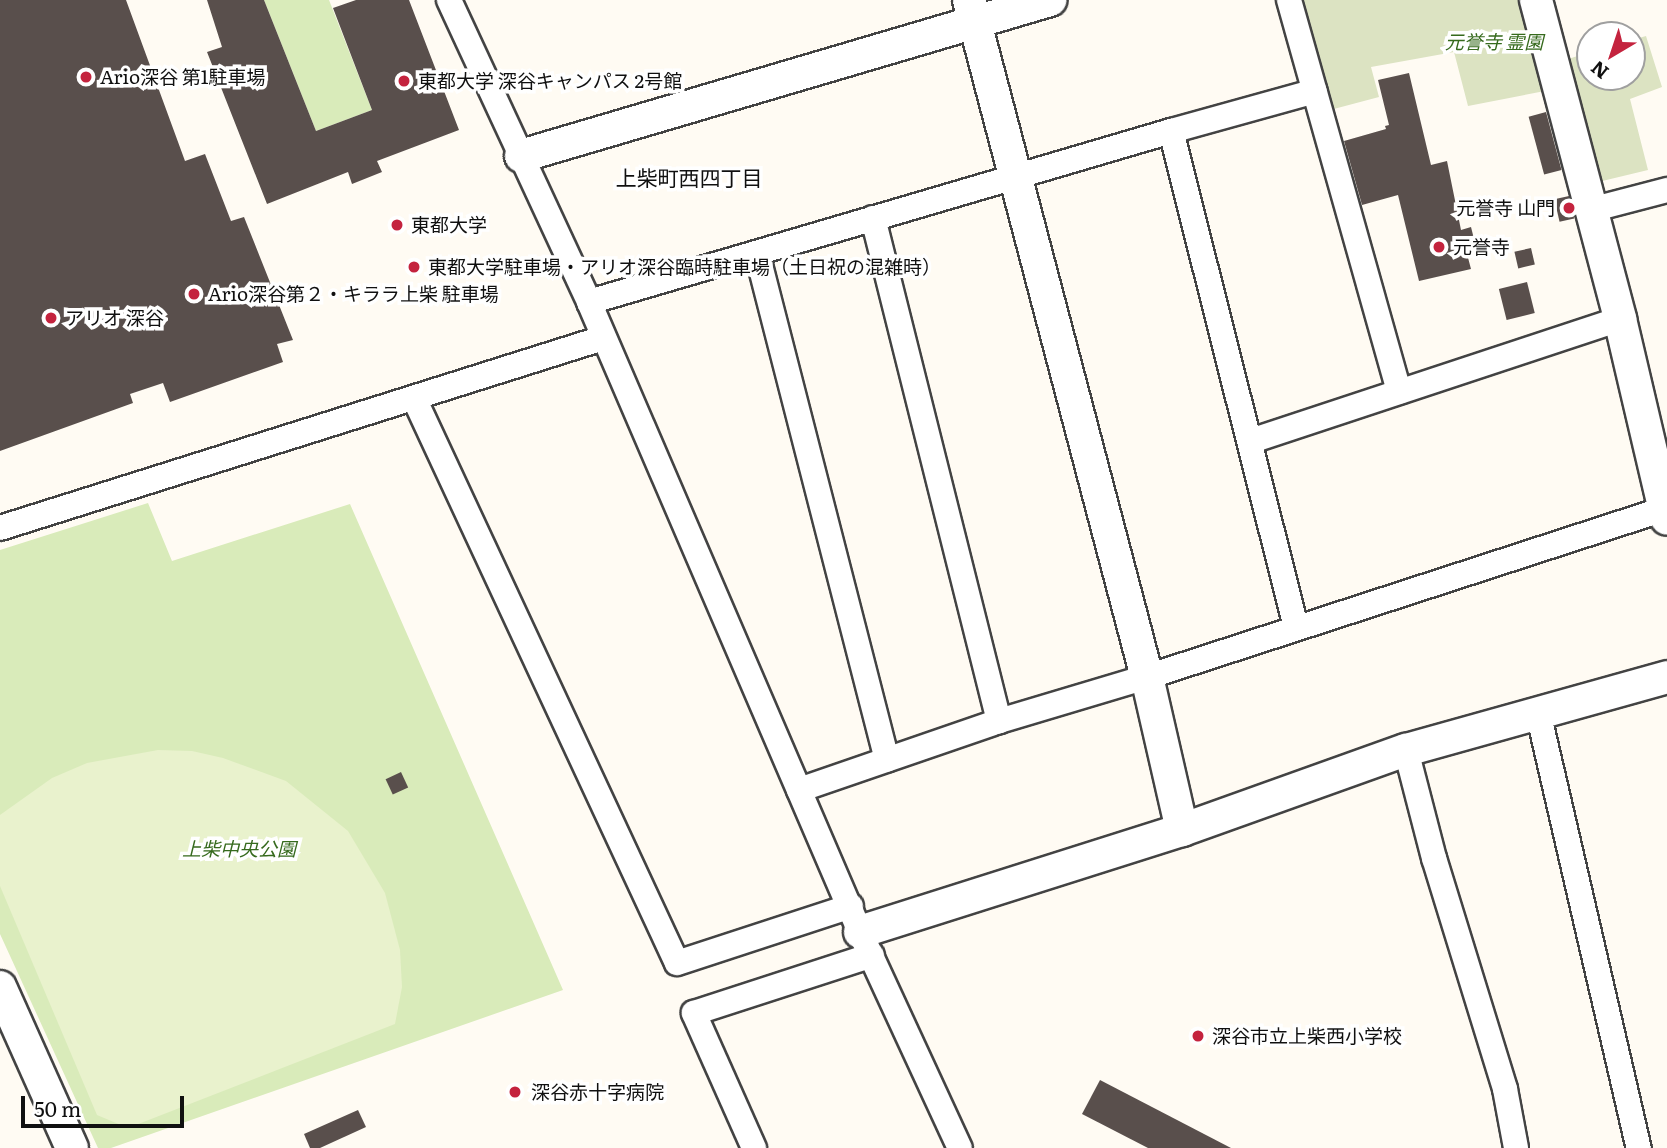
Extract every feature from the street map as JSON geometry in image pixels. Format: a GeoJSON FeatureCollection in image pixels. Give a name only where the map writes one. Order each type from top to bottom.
{"type":"FeatureCollection","features":[{"type":"Feature","properties":{"kind":"street"},"geometry":{"type":"LineString","coordinates":[[449,0],[589,302],[799,790],[960,1148]]}},
{"type":"Feature","properties":{"kind":"street"},"geometry":{"type":"LineString","coordinates":[[521,156],[971,11],[1050,0]]}},
{"type":"Feature","properties":{"kind":"street"},"geometry":{"type":"LineString","coordinates":[[1289,0],[1399,392]]}},
{"type":"Feature","properties":{"kind":"street"},"geometry":{"type":"LineString","coordinates":[[799,790],[999,721],[1665,514],[1620,319],[1536,0]]}},
{"type":"Feature","properties":{"kind":"street"},"geometry":{"type":"LineString","coordinates":[[971,11],[1147,677],[1182,830]]}},
{"type":"Feature","properties":{"kind":"street"},"geometry":{"type":"LineString","coordinates":[[589,302],[1315,90]]}},
{"type":"Feature","properties":{"kind":"street"},"geometry":{"type":"LineString","coordinates":[[1171,131],[1296,627]]}},
{"type":"Feature","properties":{"kind":"street"},"geometry":{"type":"LineString","coordinates":[[1590,210],[1667,190]]}},
{"type":"Feature","properties":{"kind":"street"},"geometry":{"type":"LineString","coordinates":[[873,218],[999,721]]}},
{"type":"Feature","properties":{"kind":"street"},"geometry":{"type":"LineString","coordinates":[[757,253],[887,760]]}},
{"type":"Feature","properties":{"kind":"street"},"geometry":{"type":"LineString","coordinates":[[1251,441],[1620,319]]}},
{"type":"Feature","properties":{"kind":"street"},"geometry":{"type":"LineString","coordinates":[[0,528],[603,338]]}},
{"type":"Feature","properties":{"kind":"street"},"geometry":{"type":"LineString","coordinates":[[414,398],[677,963],[861,931],[1182,830],[1406,750],[1667,677]]}},
{"type":"Feature","properties":{"kind":"street"},"geometry":{"type":"LineString","coordinates":[[1538,712],[1639,1148]]}},
{"type":"Feature","properties":{"kind":"street"},"geometry":{"type":"LineString","coordinates":[[1406,750],[1434,858],[1505,1088],[1516,1148]]}},
{"type":"Feature","properties":{"kind":"street"},"geometry":{"type":"LineString","coordinates":[[754,1148],[694,1013],[861,931]]}},
{"type":"Feature","properties":{"kind":"street"},"geometry":{"type":"LineString","coordinates":[[0,987],[72,1148]]}},
{"type":"Feature","properties":{"kind":"green space"},"geometry":{"type":"Polygon","coordinates":[[[264,0],[329,0],[372,110],[316,131],[264,0]]]}},
{"type":"Feature","properties":{"kind":"green space","name":"元誉寺 霊園"},"geometry":{"type":"Polygon","coordinates":[[[1300,0],[1525,0],[1550,90],[1468,106],[1454,52],[1371,67],[1379,97],[1330,110],[1300,0]]]}},
{"type":"Feature","properties":{"kind":"green space","name":"元誉寺 霊園"},"geometry":{"type":"Polygon","coordinates":[[[1646,36],[1662,87],[1630,99],[1648,170],[1594,183],[1562,61],[1576,56],[1576,91],[1646,91],[1646,36]]]}},
{"type":"Feature","properties":{"kind":"green space","name":"上柴中央公園"},"geometry":{"type":"Polygon","coordinates":[[[148,503],[172,561],[350,504],[563,990],[111,1148],[98,1148],[0,934],[0,550],[148,503]]]}},
{"type":"Feature","properties":{"kind":"green space"},"geometry":{"type":"Polygon","coordinates":[[[158,750],[192,751],[223,758],[286,781],[348,831],[385,893],[400,950],[402,987],[395,1024],[128,1128],[97,1115],[0,886],[0,815],[52,778],[87,763],[158,750]]]}},
{"type":"Feature","properties":{"kind":"building"},"geometry":{"type":"Polygon","coordinates":[[[0,0],[126,0],[185,161],[205,154],[231,221],[244,217],[293,340],[277,344],[283,362],[170,402],[163,383],[130,394],[133,403],[0,451],[0,0]]]}},
{"type":"Feature","properties":{"kind":"building","name":"東都大学 深谷キャンパス 2号館"},"geometry":{"type":"Polygon","coordinates":[[[207,0],[264,0],[316,131],[372,110],[333,8],[356,0],[409,0],[459,130],[377,161],[382,172],[352,184],[348,172],[267,204],[207,52],[222,47],[207,0]]]}},
{"type":"Feature","properties":{"kind":"building"},"geometry":{"type":"Polygon","coordinates":[[[1409,73],[1431,165],[1447,161],[1461,230],[1471,227],[1476,247],[1466,250],[1471,269],[1419,281],[1398,195],[1362,205],[1344,141],[1386,129],[1385,126],[1389,125],[1378,80],[1409,73]]]}},
{"type":"Feature","properties":{"kind":"building"},"geometry":{"type":"Polygon","coordinates":[[[1546,112],[1562,170],[1544,175],[1529,117],[1546,112]]]}},
{"type":"Feature","properties":{"kind":"building","name":"元誉寺 山門"},"geometry":{"type":"Polygon","coordinates":[[[1569,196],[1574,218],[1560,222],[1554,199],[1569,196]]]}},
{"type":"Feature","properties":{"kind":"building"},"geometry":{"type":"Polygon","coordinates":[[[1531,248],[1535,265],[1518,268],[1514,252],[1531,248]]]}},
{"type":"Feature","properties":{"kind":"building"},"geometry":{"type":"Polygon","coordinates":[[[1527,282],[1535,313],[1507,320],[1499,289],[1527,282]]]}},
{"type":"Feature","properties":{"kind":"building"},"geometry":{"type":"Polygon","coordinates":[[[401,772],[408,787],[393,795],[386,779],[401,772]]]}},
{"type":"Feature","properties":{"kind":"building"},"geometry":{"type":"Polygon","coordinates":[[[1100,1080],[1231,1148],[1148,1148],[1082,1114],[1100,1080]]]}},
{"type":"Feature","properties":{"kind":"building"},"geometry":{"type":"Polygon","coordinates":[[[358,1110],[366,1127],[320,1148],[310,1148],[304,1134],[358,1110]]]}},
{"type":"Feature","properties":{"kind":"place","name":"Ario深谷 第1駐車場"},"geometry":{"type":"Point","coordinates":[86,77]}},
{"type":"Feature","properties":{"kind":"place","name":"東都大学 深谷キャンパス 2号館"},"geometry":{"type":"Point","coordinates":[404,81]}},
{"type":"Feature","properties":{"kind":"place","name":"元誉寺 山門"},"geometry":{"type":"Point","coordinates":[1569,208]}},
{"type":"Feature","properties":{"kind":"place","name":"東都大学"},"geometry":{"type":"Point","coordinates":[397,225]}},
{"type":"Feature","properties":{"kind":"place","name":"元誉寺"},"geometry":{"type":"Point","coordinates":[1439,247]}},
{"type":"Feature","properties":{"kind":"place","name":"東都大学駐車場・アリオ深谷臨時駐車場（土日祝の混雑時）"},"geometry":{"type":"Point","coordinates":[414,267]}},
{"type":"Feature","properties":{"kind":"place","name":"Ario深谷第２・キララ上柴 駐車場"},"geometry":{"type":"Point","coordinates":[194,294]}},
{"type":"Feature","properties":{"kind":"place","name":"アリオ 深谷"},"geometry":{"type":"Point","coordinates":[51,318]}},
{"type":"Feature","properties":{"kind":"place","name":"深谷市立上柴西小学校"},"geometry":{"type":"Point","coordinates":[1198,1036]}},
{"type":"Feature","properties":{"kind":"place","name":"深谷赤十字病院"},"geometry":{"type":"Point","coordinates":[515,1092]}},
{"type":"Feature","properties":{"kind":"district","name":"上柴町西四丁目"},"geometry":{"type":"Point","coordinates":[689,177]}}]}
